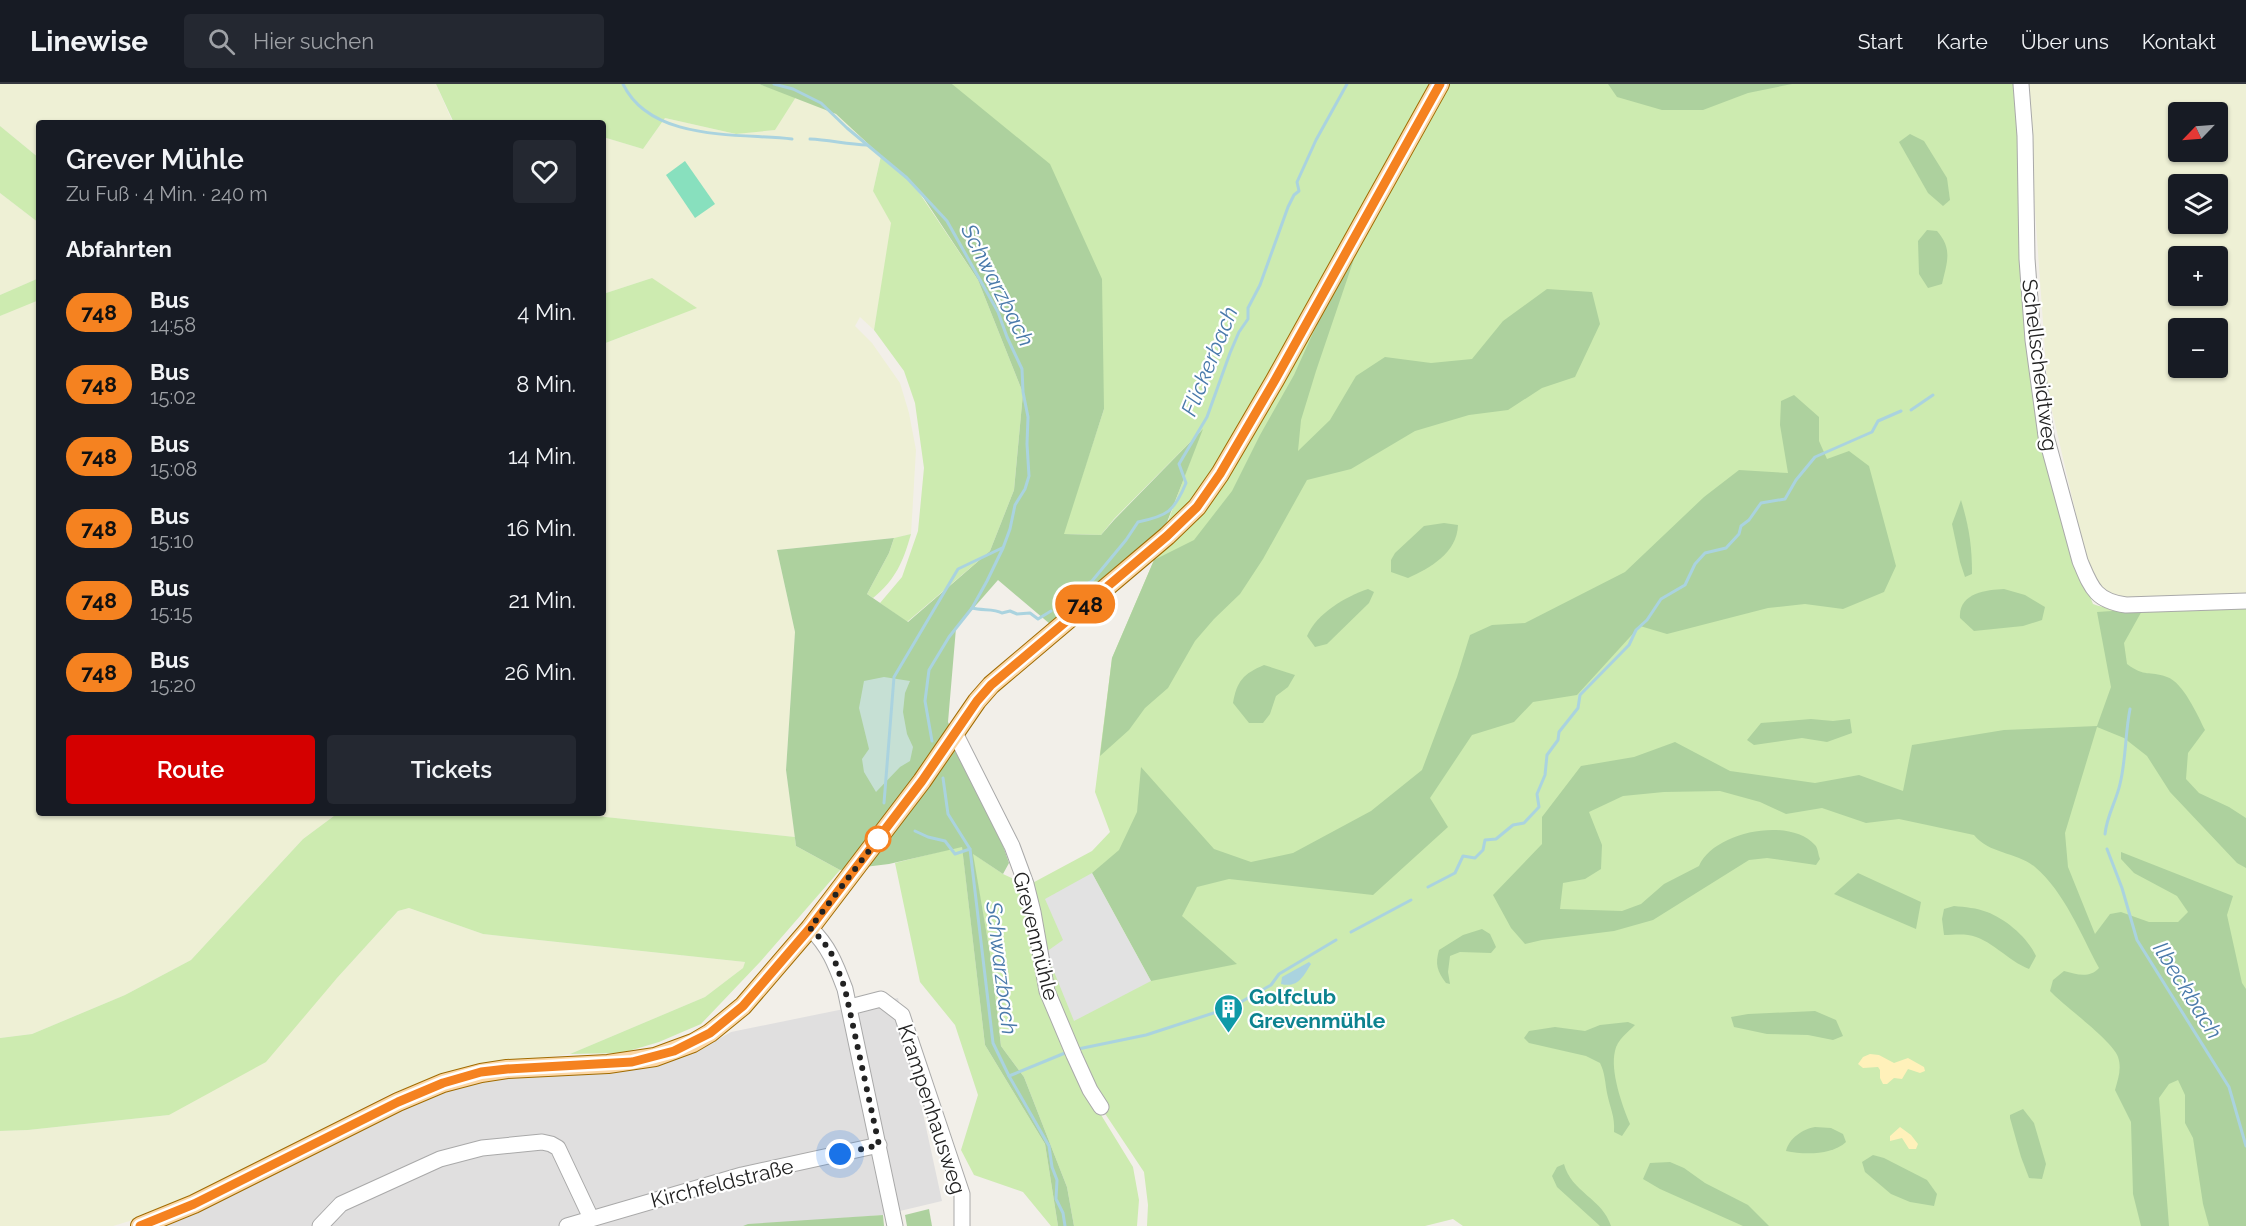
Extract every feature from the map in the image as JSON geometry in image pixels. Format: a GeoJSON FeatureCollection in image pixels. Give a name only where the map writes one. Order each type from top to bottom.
{"type":"FeatureCollection","features":[{"type":"Feature","properties":{"kind":"main road"},"geometry":{"type":"LineString","coordinates":[[140,1226],[194,1204],[398,1102],[443,1083],[481,1072],[632,1062],[655,1057],[693,1043],[729,1020],[810,928],[922,781],[977,701],[1007,670],[1167,536],[1197,507],[1220,474],[1275,380],[1440,84]]}},
{"type":"Feature","properties":{"kind":"street","name":"Schellscheidtweg"},"geometry":{"type":"LineString","coordinates":[[2021,84],[2031,317],[2046,436],[2080,561],[2088,580],[2103,599],[2126,605],[2246,601]]}},
{"type":"Feature","properties":{"kind":"street","name":"Grevenmühle"},"geometry":{"type":"LineString","coordinates":[[955,733],[1012,846],[1026,884],[1033,912],[1047,991],[1090,1090],[1101,1107]]}},
{"type":"Feature","properties":{"kind":"street"},"geometry":{"type":"LineString","coordinates":[[810,928],[833,956],[850,1007],[895,1226]]}},
{"type":"Feature","properties":{"kind":"street","name":"Krampenhausweg"},"geometry":{"type":"LineString","coordinates":[[850,1007],[880,999],[902,1016],[962,1194],[962,1226]]}},
{"type":"Feature","properties":{"kind":"street"},"geometry":{"type":"LineString","coordinates":[[320,1226],[340,1204],[440,1159],[482,1148],[542,1142],[558,1149],[591,1218]]}},
{"type":"Feature","properties":{"kind":"street","name":"Kirchfeldstraße"},"geometry":{"type":"LineString","coordinates":[[567,1226],[742,1175],[879,1145]]}},
{"type":"Feature","properties":{"kind":"shaded area"},"geometry":{"type":"Polygon","coordinates":[[[1092,873],[1151,981],[1074,1021],[1046,952],[1063,940],[1045,899],[1092,873]]]}},
{"type":"Feature","properties":{"kind":"shaded area"},"geometry":{"type":"Polygon","coordinates":[[[898,998],[942,1201],[883,1215],[743,1226],[160,1226],[423,1096],[504,1076],[662,1064],[701,1049],[731,1032],[898,998]]]}},
{"type":"Feature","properties":{"kind":"green space"},"geometry":{"type":"Polygon","coordinates":[[[0,84],[436,84],[452,120],[36,120],[36,156],[0,126],[0,84]]]}},
{"type":"Feature","properties":{"kind":"green space"},"geometry":{"type":"Polygon","coordinates":[[[436,84],[759,84],[796,97],[775,130],[736,134],[665,118],[643,149],[606,138],[606,120],[453,120],[436,84]]]}},
{"type":"Feature","properties":{"kind":"green space"},"geometry":{"type":"Polygon","coordinates":[[[759,84],[952,84],[1050,164],[1102,279],[1104,409],[1064,534],[1101,535],[1203,429],[1164,530],[1050,624],[998,580],[956,628],[948,722],[970,772],[987,799],[1009,863],[1003,874],[973,854],[991,959],[1001,1046],[1024,1077],[1067,1187],[1074,1226],[1058,1226],[1045,1144],[985,1045],[962,847],[889,864],[840,870],[796,846],[786,770],[795,632],[777,550],[894,538],[889,553],[867,594],[908,622],[990,551],[1014,490],[1023,393],[978,280],[919,191],[836,114],[759,84]]]}},
{"type":"Feature","properties":{"kind":"green space"},"geometry":{"type":"Polygon","coordinates":[[[952,84],[2014,84],[2032,376],[2082,577],[2093,604],[2107,608],[2145,611],[2246,607],[2246,1226],[1463,1226],[1453,1219],[1425,1226],[1147,1226],[1148,1205],[1144,1172],[1090,1091],[1056,1025],[1025,887],[1092,851],[1110,832],[1095,792],[1112,658],[1154,560],[1201,431],[1101,535],[1063,534],[1104,409],[952,84]]]}},
{"type":"Feature","properties":{"kind":"green space"},"geometry":{"type":"Polygon","coordinates":[[[1608,84],[1792,84],[1748,93],[1703,110],[1662,110],[1617,97],[1608,84]]]}},
{"type":"Feature","properties":{"kind":"green space"},"geometry":{"type":"Polygon","coordinates":[[[2026,84],[2246,84],[2246,595],[2116,597],[2096,583],[2083,545],[2048,393],[2026,84]]]}},
{"type":"Feature","properties":{"kind":"green space"},"geometry":{"type":"Polygon","coordinates":[[[796,97],[836,114],[881,156],[873,191],[892,223],[874,330],[860,317],[855,326],[872,343],[900,383],[909,413],[916,450],[911,534],[894,538],[777,550],[795,632],[786,770],[795,837],[596,816],[606,816],[606,343],[643,329],[652,278],[606,293],[606,138],[643,149],[665,118],[736,134],[774,130],[796,97]]]}},
{"type":"Feature","properties":{"kind":"green space"},"geometry":{"type":"Polygon","coordinates":[[[0,126],[36,156],[36,221],[0,193],[0,126]]]}},
{"type":"Feature","properties":{"kind":"green space"},"geometry":{"type":"Polygon","coordinates":[[[1910,134],[1924,141],[1947,178],[1950,200],[1943,206],[1928,193],[1899,142],[1910,134]]]}},
{"type":"Feature","properties":{"kind":"green space"},"geometry":{"type":"Polygon","coordinates":[[[881,156],[916,188],[978,280],[1023,393],[1014,490],[990,551],[907,622],[880,603],[902,577],[918,531],[924,468],[915,403],[904,371],[874,330],[891,223],[873,191],[881,156]]]}},
{"type":"Feature","properties":{"kind":"green space"},"geometry":{"type":"Polygon","coordinates":[[[685,161],[715,204],[695,218],[666,175],[685,161]]]}},
{"type":"Feature","properties":{"kind":"green space"},"geometry":{"type":"Polygon","coordinates":[[[0,193],[36,221],[36,279],[0,295],[0,193]]]}},
{"type":"Feature","properties":{"kind":"green space"},"geometry":{"type":"Polygon","coordinates":[[[1927,230],[1937,231],[1947,250],[1942,284],[1928,288],[1919,274],[1918,241],[1927,230]]]}},
{"type":"Feature","properties":{"kind":"green space"},"geometry":{"type":"Polygon","coordinates":[[[1354,259],[1301,420],[1298,451],[1330,420],[1356,376],[1385,357],[1431,363],[1472,359],[1503,321],[1547,289],[1592,292],[1600,324],[1575,377],[1542,388],[1508,410],[1469,415],[1415,431],[1351,469],[1307,480],[1263,559],[1240,594],[1195,641],[1168,688],[1145,708],[1129,730],[1100,756],[1112,658],[1154,560],[1194,540],[1232,491],[1294,375],[1336,282],[1354,259]]]}},
{"type":"Feature","properties":{"kind":"green space"},"geometry":{"type":"Polygon","coordinates":[[[652,278],[697,308],[606,343],[606,293],[652,278]]]}},
{"type":"Feature","properties":{"kind":"green space"},"geometry":{"type":"Polygon","coordinates":[[[36,279],[36,301],[0,316],[0,295],[36,279]]]}},
{"type":"Feature","properties":{"kind":"green space"},"geometry":{"type":"Polygon","coordinates":[[[36,299],[36,816],[334,816],[303,839],[191,960],[125,995],[32,1034],[0,1038],[0,316],[36,299]]]}},
{"type":"Feature","properties":{"kind":"green space"},"geometry":{"type":"Polygon","coordinates":[[[1794,395],[1819,417],[1819,441],[1827,459],[1849,451],[1869,466],[1896,566],[1884,592],[1843,609],[1805,604],[1768,608],[1667,634],[1640,626],[1577,695],[1533,702],[1514,722],[1472,735],[1430,798],[1448,827],[1373,895],[1229,879],[1197,887],[1182,916],[1237,964],[1151,981],[1092,873],[1119,850],[1137,812],[1141,767],[1214,849],[1251,862],[1293,853],[1371,811],[1422,770],[1457,677],[1470,635],[1492,625],[1525,623],[1625,572],[1704,497],[1739,470],[1788,473],[1780,425],[1781,401],[1794,395]]]}},
{"type":"Feature","properties":{"kind":"green space"},"geometry":{"type":"Polygon","coordinates":[[[1961,500],[1971,554],[1972,574],[1965,577],[1952,524],[1961,500]]]}},
{"type":"Feature","properties":{"kind":"green space"},"geometry":{"type":"Polygon","coordinates":[[[1444,523],[1458,525],[1453,544],[1441,558],[1408,578],[1391,572],[1391,560],[1395,553],[1424,526],[1444,523]]]}},
{"type":"Feature","properties":{"kind":"green space"},"geometry":{"type":"Polygon","coordinates":[[[911,534],[898,569],[888,584],[873,598],[867,594],[889,553],[894,538],[911,534]]]}},
{"type":"Feature","properties":{"kind":"green space"},"geometry":{"type":"Polygon","coordinates":[[[1368,589],[1374,592],[1369,603],[1327,644],[1315,647],[1307,636],[1318,620],[1341,601],[1368,589]]]}},
{"type":"Feature","properties":{"kind":"green space"},"geometry":{"type":"Polygon","coordinates":[[[2004,589],[2025,595],[2045,607],[2042,620],[2023,626],[1974,631],[1960,618],[1961,610],[1968,598],[1989,590],[2004,589]]]}},
{"type":"Feature","properties":{"kind":"green space"},"geometry":{"type":"Polygon","coordinates":[[[2143,609],[2124,643],[2127,664],[2139,671],[2173,680],[2189,700],[2205,730],[2188,753],[2186,779],[2199,793],[2246,818],[2246,868],[2237,863],[2170,792],[2147,756],[2124,738],[2097,727],[2065,833],[2068,867],[2095,934],[2110,914],[2121,912],[2149,922],[2178,922],[2188,912],[2177,896],[2134,873],[2121,859],[2121,852],[2233,896],[2227,915],[2242,983],[2246,989],[2246,1226],[2209,1226],[2203,1204],[2193,1138],[2185,1123],[2185,1095],[2178,1080],[2169,1084],[2159,1098],[2169,1226],[2141,1226],[2133,1194],[2131,1122],[2115,1090],[2120,1070],[2118,1057],[2098,1033],[2050,991],[2053,980],[2064,971],[2087,975],[2099,968],[2071,914],[2046,877],[2028,862],[1987,846],[1974,835],[1899,819],[1866,823],[1822,808],[1786,814],[1760,802],[1720,791],[1664,792],[1623,796],[1589,812],[1602,845],[1601,869],[1585,879],[1563,883],[1560,909],[1622,911],[1641,904],[1664,884],[1699,866],[1707,854],[1719,844],[1753,832],[1788,831],[1803,836],[1816,846],[1820,859],[1816,865],[1767,858],[1749,860],[1653,920],[1614,931],[1525,944],[1511,928],[1493,895],[1542,844],[1542,817],[1581,766],[1634,757],[1675,742],[1730,771],[1815,783],[1859,775],[1903,791],[1912,745],[2004,730],[2097,726],[2111,687],[2097,612],[2143,609]]]}},
{"type":"Feature","properties":{"kind":"green space"},"geometry":{"type":"Polygon","coordinates":[[[1264,665],[1295,675],[1288,687],[1276,696],[1270,714],[1263,723],[1249,723],[1233,703],[1235,695],[1242,679],[1264,665]]]}},
{"type":"Feature","properties":{"kind":"green space"},"geometry":{"type":"Polygon","coordinates":[[[884,677],[910,681],[905,693],[903,712],[907,734],[913,747],[910,761],[900,767],[876,792],[864,772],[862,759],[869,749],[859,708],[864,681],[884,677]]]}},
{"type":"Feature","properties":{"kind":"green space"},"geometry":{"type":"Polygon","coordinates":[[[1811,719],[1833,721],[1850,719],[1852,733],[1827,742],[1802,738],[1754,745],[1747,740],[1761,723],[1811,719]]]}},
{"type":"Feature","properties":{"kind":"green space"},"geometry":{"type":"Polygon","coordinates":[[[334,816],[596,816],[795,837],[796,846],[840,870],[760,962],[701,1024],[659,1042],[622,1053],[570,1054],[705,997],[743,968],[745,962],[483,934],[409,908],[398,911],[337,978],[266,1062],[169,1115],[0,1131],[0,1038],[32,1034],[125,995],[191,960],[303,839],[334,816]]]}},
{"type":"Feature","properties":{"kind":"green space"},"geometry":{"type":"Polygon","coordinates":[[[962,846],[985,1045],[1045,1144],[1058,1226],[1051,1226],[1023,1192],[974,1175],[961,1150],[978,1095],[955,1025],[920,982],[895,863],[962,846]]]}},
{"type":"Feature","properties":{"kind":"green space"},"geometry":{"type":"Polygon","coordinates":[[[972,853],[1003,874],[1022,883],[1041,993],[1087,1092],[1133,1167],[1139,1200],[1137,1226],[1074,1226],[1067,1187],[1024,1077],[1001,1046],[991,959],[972,853]]]}},
{"type":"Feature","properties":{"kind":"green space"},"geometry":{"type":"Polygon","coordinates":[[[1858,873],[1921,902],[1916,929],[1834,894],[1858,873]]]}},
{"type":"Feature","properties":{"kind":"green space"},"geometry":{"type":"Polygon","coordinates":[[[1954,906],[1987,912],[2002,919],[2016,930],[2036,956],[2029,969],[1984,940],[1965,935],[1944,935],[1942,919],[1944,909],[1954,906]]]}},
{"type":"Feature","properties":{"kind":"green space"},"geometry":{"type":"Polygon","coordinates":[[[409,908],[483,934],[745,962],[743,968],[705,997],[570,1054],[496,1064],[452,1073],[392,1093],[202,1190],[143,1217],[113,1226],[0,1226],[0,1131],[169,1115],[337,978],[398,911],[409,908]]]}},
{"type":"Feature","properties":{"kind":"green space"},"geometry":{"type":"Polygon","coordinates":[[[1482,929],[1490,934],[1496,947],[1491,953],[1460,952],[1450,956],[1448,972],[1450,984],[1446,983],[1438,967],[1439,950],[1463,935],[1482,929]]]}},
{"type":"Feature","properties":{"kind":"green space"},"geometry":{"type":"Polygon","coordinates":[[[1815,1011],[1836,1020],[1843,1036],[1833,1040],[1808,1035],[1767,1034],[1734,1027],[1731,1017],[1748,1014],[1815,1011]]]}},
{"type":"Feature","properties":{"kind":"green space"},"geometry":{"type":"Polygon","coordinates":[[[1628,1022],[1635,1025],[1618,1043],[1614,1059],[1618,1088],[1630,1124],[1622,1136],[1614,1132],[1613,1117],[1600,1063],[1586,1056],[1529,1043],[1524,1038],[1529,1031],[1555,1027],[1585,1031],[1600,1025],[1628,1022]]]}},
{"type":"Feature","properties":{"kind":"green space"},"geometry":{"type":"Polygon","coordinates":[[[2023,1109],[2034,1123],[2046,1164],[2042,1179],[2029,1178],[2010,1118],[2010,1115],[2023,1109]]]}},
{"type":"Feature","properties":{"kind":"green space"},"geometry":{"type":"Polygon","coordinates":[[[1815,1127],[1831,1128],[1843,1134],[1846,1142],[1826,1152],[1786,1151],[1790,1142],[1797,1135],[1815,1127]]]}},
{"type":"Feature","properties":{"kind":"green space"},"geometry":{"type":"Polygon","coordinates":[[[1873,1155],[1884,1158],[1927,1180],[1937,1194],[1934,1206],[1910,1202],[1891,1194],[1865,1172],[1862,1162],[1873,1155]]]}},
{"type":"Feature","properties":{"kind":"green space"},"geometry":{"type":"Polygon","coordinates":[[[1670,1162],[1748,1205],[1769,1226],[1743,1226],[1660,1189],[1643,1179],[1650,1163],[1670,1162]]]}},
{"type":"Feature","properties":{"kind":"green space"},"geometry":{"type":"Polygon","coordinates":[[[1564,1164],[1573,1182],[1601,1209],[1611,1226],[1600,1226],[1557,1187],[1552,1176],[1557,1167],[1564,1164]]]}},
{"type":"Feature","properties":{"kind":"green space"},"geometry":{"type":"Polygon","coordinates":[[[929,1209],[932,1226],[907,1226],[905,1215],[929,1209]]]}},
{"type":"Feature","properties":{"kind":"green space"},"geometry":{"type":"Polygon","coordinates":[[[883,1215],[884,1226],[743,1226],[748,1224],[883,1215]]]}},
{"type":"Feature","properties":{"kind":"sand"},"geometry":{"type":"Polygon","coordinates":[[[1870,1054],[1879,1055],[1894,1063],[1908,1058],[1924,1067],[1925,1071],[1920,1073],[1908,1069],[1902,1079],[1894,1078],[1887,1084],[1883,1084],[1878,1067],[1863,1068],[1858,1064],[1863,1057],[1870,1054]]]}},
{"type":"Feature","properties":{"kind":"sand"},"geometry":{"type":"Polygon","coordinates":[[[1900,1127],[1918,1144],[1916,1149],[1909,1149],[1902,1138],[1890,1141],[1890,1136],[1900,1127]]]}},
{"type":"Feature","properties":{"kind":"water"},"geometry":{"type":"Polygon","coordinates":[[[1309,962],[1311,964],[1296,983],[1281,984],[1282,977],[1309,962]]]}},
{"type":"Feature","properties":{"kind":"waterway"},"geometry":{"type":"LineString","coordinates":[[623,84],[636,103],[654,116],[675,125],[722,134],[792,139]]}},
{"type":"Feature","properties":{"kind":"waterway","name":"Schwarzbach"},"geometry":{"type":"LineString","coordinates":[[774,84],[793,89],[821,103],[907,178],[947,221],[998,312],[1022,369],[1023,392],[1028,417],[1029,476],[1025,489],[1015,505],[1003,548],[987,581],[972,608],[949,637],[929,670],[925,701],[932,741]]}},
{"type":"Feature","properties":{"kind":"waterway","name":"Flickerbach"},"geometry":{"type":"LineString","coordinates":[[1062,605],[1078,585],[1085,585],[1092,581],[1138,522],[1163,515],[1178,500],[1186,483],[1179,464],[1207,417],[1230,353],[1239,332],[1248,319],[1248,308],[1260,285],[1288,207],[1294,195],[1299,191],[1297,182],[1316,140],[1347,84]]}},
{"type":"Feature","properties":{"kind":"waterway"},"geometry":{"type":"LineString","coordinates":[[810,139],[867,145]]}},
{"type":"Feature","properties":{"kind":"waterway"},"geometry":{"type":"LineString","coordinates":[[1911,410],[1933,395]]}},
{"type":"Feature","properties":{"kind":"waterway"},"geometry":{"type":"LineString","coordinates":[[1428,887],[1455,873],[1463,856],[1475,858],[1483,850],[1485,840],[1496,839],[1513,825],[1524,823],[1539,807],[1537,794],[1545,775],[1547,755],[1558,740],[1559,732],[1578,708],[1580,695],[1629,645],[1636,630],[1647,620],[1661,599],[1685,585],[1695,564],[1705,553],[1726,548],[1761,503],[1785,499],[1796,480],[1815,457],[1872,432],[1878,421],[1901,411]]}},
{"type":"Feature","properties":{"kind":"waterway"},"geometry":{"type":"LineString","coordinates":[[884,803],[894,677],[958,569],[1002,548]]}},
{"type":"Feature","properties":{"kind":"waterway","name":"Flickerbach"},"geometry":{"type":"LineString","coordinates":[[972,608],[1002,613],[1010,611],[1017,614],[1030,613],[1038,619],[1051,611]]}},
{"type":"Feature","properties":{"kind":"waterway","name":"Ilbeckbach"},"geometry":{"type":"LineString","coordinates":[[2105,834],[2122,775],[2130,709]]}},
{"type":"Feature","properties":{"kind":"waterway","name":"Schwarzbach"},"geometry":{"type":"LineString","coordinates":[[943,778],[948,814],[970,849],[993,1043],[1049,1146],[1052,1167],[1057,1180],[1056,1199],[1063,1213],[1065,1226]]}},
{"type":"Feature","properties":{"kind":"waterway"},"geometry":{"type":"LineString","coordinates":[[915,831],[945,841],[955,854],[970,849]]}},
{"type":"Feature","properties":{"kind":"waterway","name":"Ilbeckbach"},"geometry":{"type":"LineString","coordinates":[[2107,849],[2122,888],[2137,940],[2229,1087],[2246,1146]]}},
{"type":"Feature","properties":{"kind":"waterway"},"geometry":{"type":"LineString","coordinates":[[1351,932],[1411,900]]}},
{"type":"Feature","properties":{"kind":"waterway"},"geometry":{"type":"LineString","coordinates":[[1078,1049],[1146,1035],[1232,1007],[1271,985],[1279,974],[1336,940]]}},
{"type":"Feature","properties":{"kind":"waterway"},"geometry":{"type":"LineString","coordinates":[[1009,1076],[1065,1053]]}},
{"type":"Feature","properties":{"kind":"bus line","name":"748"},"geometry":{"type":"LineString","coordinates":[[140,1226],[194,1204],[426,1089],[460,1077],[507,1069],[632,1062],[655,1057],[693,1043],[729,1020],[810,928],[922,781],[977,701],[991,685],[1167,536],[1197,507],[1220,474],[1275,380],[1440,84]]}},
{"type":"Feature","properties":{"kind":"place","name":"Golfclub Grevenmühle"},"geometry":{"type":"Point","coordinates":[1228,1034]}},
{"type":"Feature","properties":{"kind":"route"},"geometry":{"type":"LineString","coordinates":[[840,1154],[879,1145],[845,989],[833,956],[810,928],[878,839]]}}]}
